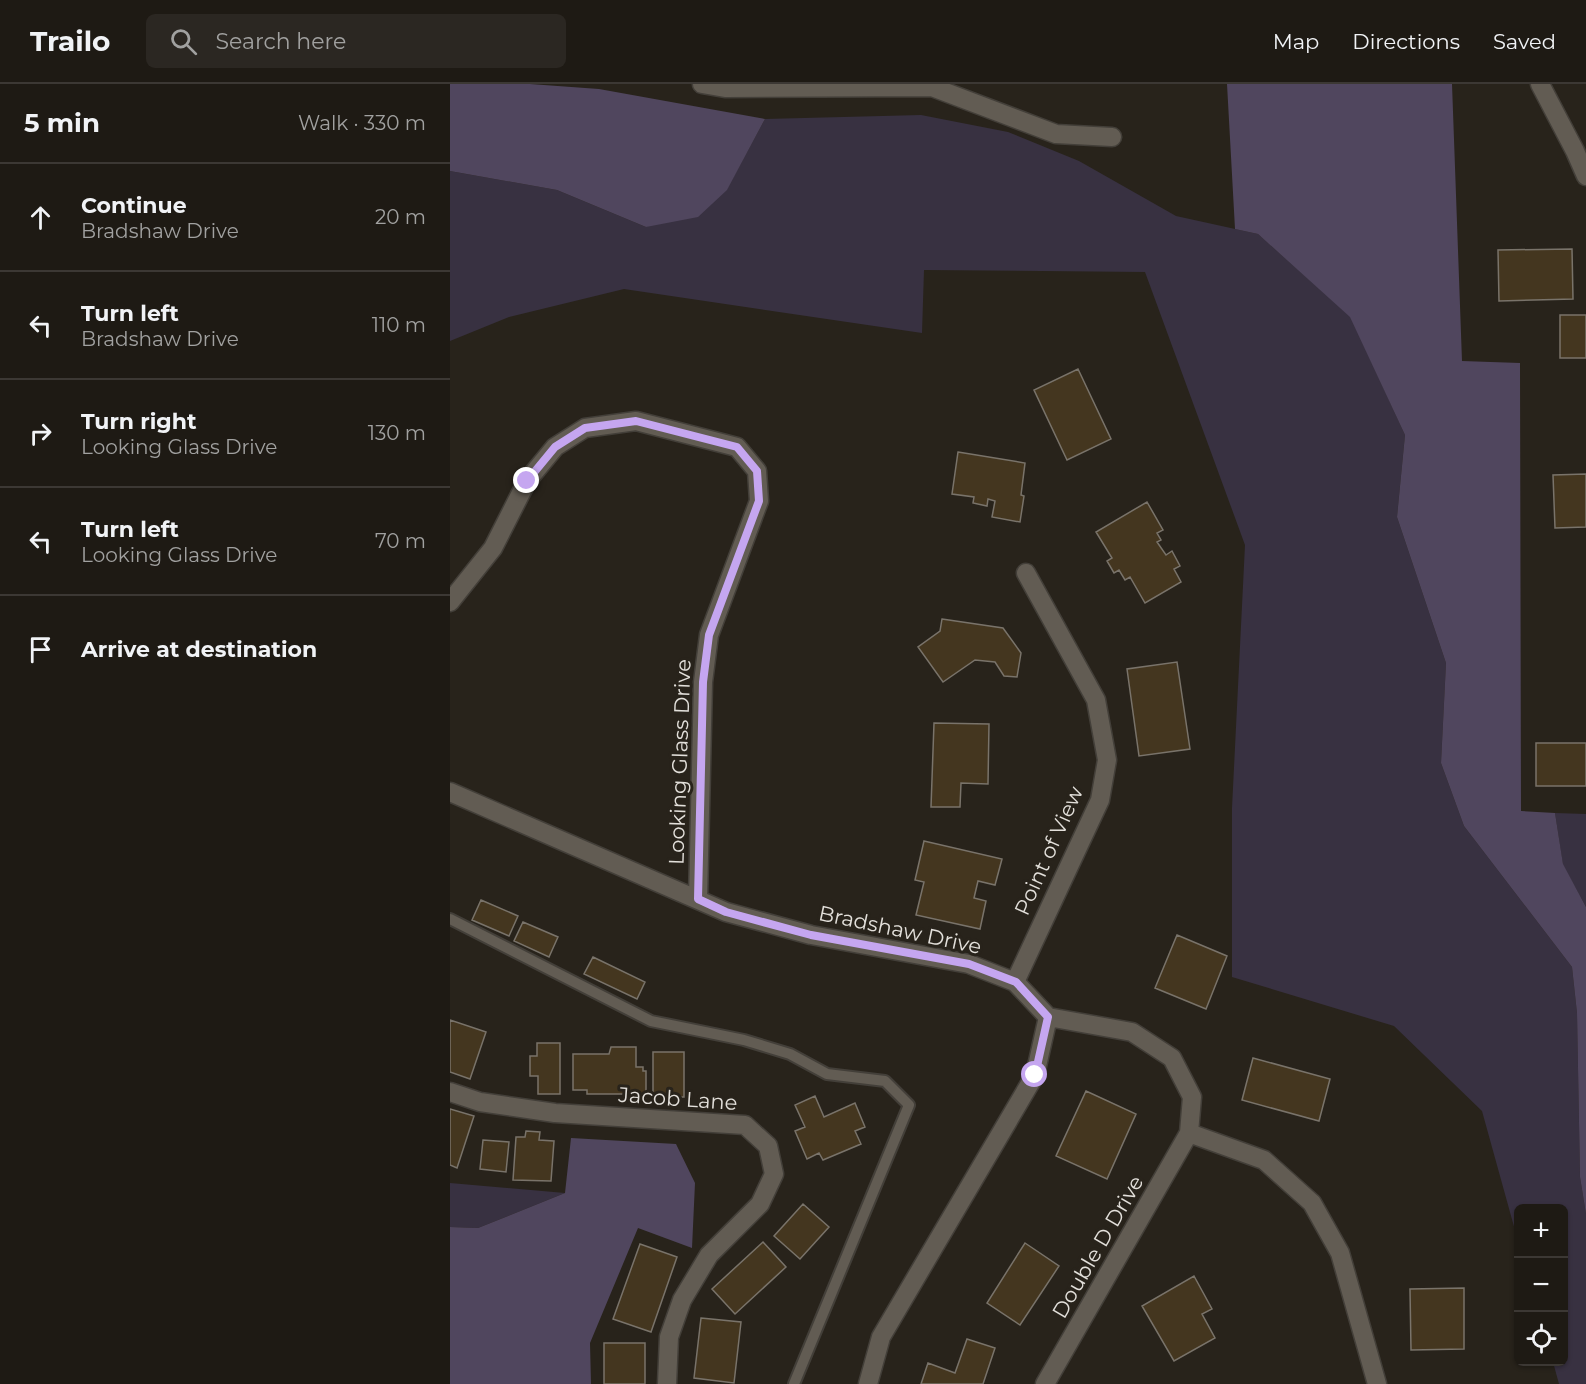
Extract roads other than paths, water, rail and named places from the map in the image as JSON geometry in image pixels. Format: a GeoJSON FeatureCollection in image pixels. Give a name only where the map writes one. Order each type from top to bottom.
{"type":"FeatureCollection","features":[{"type":"Feature","properties":{"kind":"street"},"geometry":{"type":"LineString","coordinates":[[702,84],[725,88],[932,87],[1056,134],[1112,137]]}},
{"type":"Feature","properties":{"kind":"street"},"geometry":{"type":"LineString","coordinates":[[1540,84],[1586,176]]}},
{"type":"Feature","properties":{"kind":"street","name":"Looking Glass Drive"},"geometry":{"type":"LineString","coordinates":[[450,602],[493,548],[527,481],[555,447],[585,428],[636,421],[737,447],[757,471],[759,501],[709,635],[703,682],[698,899]]}},
{"type":"Feature","properties":{"kind":"street","name":"Point of View"},"geometry":{"type":"LineString","coordinates":[[1016,982],[1100,800],[1107,760],[1096,700],[1026,573]]}},
{"type":"Feature","properties":{"kind":"street","name":"Bradshaw Drive"},"geometry":{"type":"LineString","coordinates":[[450,792],[726,912],[811,935],[969,964],[1016,982],[1048,1017]]}},
{"type":"Feature","properties":{"kind":"street"},"geometry":{"type":"LineString","coordinates":[[868,1384],[881,1337],[1035,1075],[1048,1017],[1132,1032],[1172,1058],[1192,1097],[1190,1133],[1264,1160],[1312,1203],[1340,1253],[1377,1384]]}},
{"type":"Feature","properties":{"kind":"street","name":"Jacob Lane"},"geometry":{"type":"LineString","coordinates":[[450,1092],[480,1102],[555,1113],[745,1125],[768,1146],[774,1174],[760,1204],[708,1255],[682,1300],[669,1337],[667,1384]]}},
{"type":"Feature","properties":{"kind":"street","name":"Double D Drive"},"geometry":{"type":"LineString","coordinates":[[1045,1384],[1190,1133]]}},
{"type":"Feature","properties":{"kind":"lane"},"geometry":{"type":"LineString","coordinates":[[450,919],[651,1021],[744,1040],[790,1054],[827,1074],[885,1081],[909,1105],[794,1384]]}}]}
